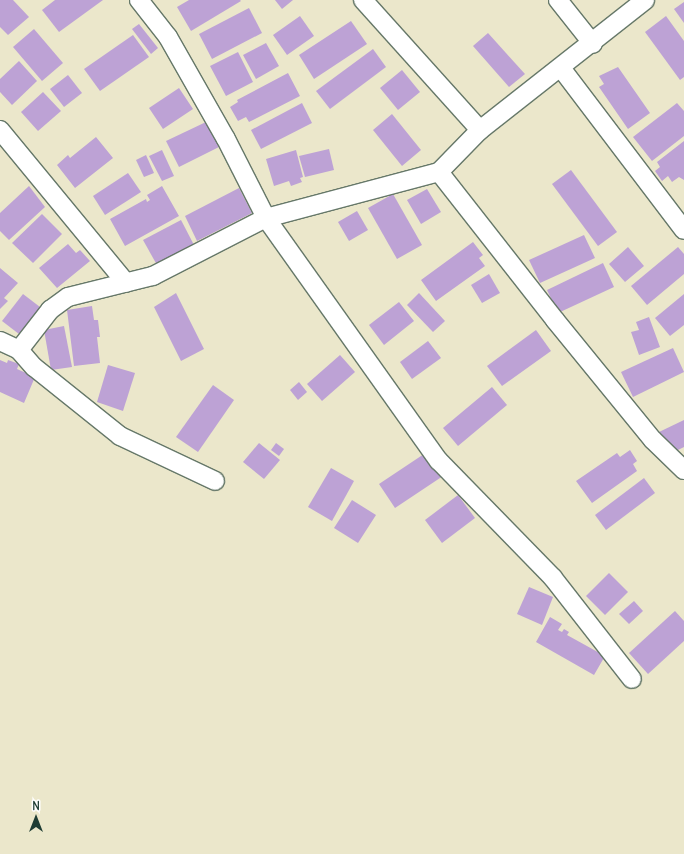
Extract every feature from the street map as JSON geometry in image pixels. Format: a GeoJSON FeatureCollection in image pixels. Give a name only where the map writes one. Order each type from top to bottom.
{"type":"FeatureCollection","features":[{"type":"Feature","properties":{"kind":"street"},"geometry":{"type":"LineString","coordinates":[[139,0],[168,37],[226,139],[266,218],[439,460],[554,578],[632,679]]}},
{"type":"Feature","properties":{"kind":"street"},"geometry":{"type":"LineString","coordinates":[[363,0],[480,130]]}},
{"type":"Feature","properties":{"kind":"street"},"geometry":{"type":"LineString","coordinates":[[558,0],[593,44]]}},
{"type":"Feature","properties":{"kind":"street"},"geometry":{"type":"LineString","coordinates":[[19,350],[50,310],[68,297],[153,276],[266,218],[439,172],[480,130],[593,44],[645,0]]}},
{"type":"Feature","properties":{"kind":"street"},"geometry":{"type":"LineString","coordinates":[[561,68],[684,230]]}},
{"type":"Feature","properties":{"kind":"street"},"geometry":{"type":"LineString","coordinates":[[0,130],[126,283]]}},
{"type":"Feature","properties":{"kind":"street"},"geometry":{"type":"LineString","coordinates":[[439,172],[564,332],[653,440],[684,470]]}},
{"type":"Feature","properties":{"kind":"street"},"geometry":{"type":"LineString","coordinates":[[0,341],[19,350],[34,367],[120,436],[215,481]]}},
{"type":"Feature","properties":{"kind":"building"},"geometry":{"type":"Polygon","coordinates":[[[0,0],[13,0],[29,17],[8,35],[0,27],[0,0]]]}},
{"type":"Feature","properties":{"kind":"building"},"geometry":{"type":"Polygon","coordinates":[[[55,0],[103,0],[59,32],[42,10],[55,0]]]}},
{"type":"Feature","properties":{"kind":"building"},"geometry":{"type":"Polygon","coordinates":[[[189,0],[241,1],[191,31],[177,7],[189,0]]]}},
{"type":"Feature","properties":{"kind":"building"},"geometry":{"type":"Polygon","coordinates":[[[275,0],[293,0],[282,9],[275,0]]]}},
{"type":"Feature","properties":{"kind":"building"},"geometry":{"type":"Polygon","coordinates":[[[684,2],[684,23],[674,9],[684,2]]]}},
{"type":"Feature","properties":{"kind":"building"},"geometry":{"type":"Polygon","coordinates":[[[249,8],[262,33],[212,59],[199,34],[249,8]]]}},
{"type":"Feature","properties":{"kind":"building"},"geometry":{"type":"Polygon","coordinates":[[[300,16],[314,36],[287,55],[273,35],[300,16]]]}},
{"type":"Feature","properties":{"kind":"building"},"geometry":{"type":"Polygon","coordinates":[[[666,16],[684,41],[684,77],[680,80],[645,32],[666,16]]]}},
{"type":"Feature","properties":{"kind":"building"},"geometry":{"type":"Polygon","coordinates":[[[351,21],[367,44],[314,79],[299,55],[351,21]]]}},
{"type":"Feature","properties":{"kind":"building"},"geometry":{"type":"Polygon","coordinates":[[[139,24],[158,48],[151,54],[132,29],[139,24]]]}},
{"type":"Feature","properties":{"kind":"building"},"geometry":{"type":"Polygon","coordinates":[[[34,29],[63,63],[42,81],[13,47],[34,29]]]}},
{"type":"Feature","properties":{"kind":"building"},"geometry":{"type":"Polygon","coordinates":[[[488,33],[525,74],[509,87],[473,46],[488,33]]]}},
{"type":"Feature","properties":{"kind":"building"},"geometry":{"type":"Polygon","coordinates":[[[133,35],[149,57],[100,91],[84,69],[133,35]]]}},
{"type":"Feature","properties":{"kind":"building"},"geometry":{"type":"Polygon","coordinates":[[[266,43],[279,66],[256,79],[243,55],[266,43]]]}},
{"type":"Feature","properties":{"kind":"building"},"geometry":{"type":"Polygon","coordinates":[[[373,49],[386,67],[330,109],[316,91],[373,49]]]}},
{"type":"Feature","properties":{"kind":"building"},"geometry":{"type":"Polygon","coordinates":[[[238,52],[253,82],[226,96],[210,66],[238,52]]]}},
{"type":"Feature","properties":{"kind":"building"},"geometry":{"type":"Polygon","coordinates":[[[19,61],[37,81],[12,105],[0,92],[0,79],[19,61]]]}},
{"type":"Feature","properties":{"kind":"building"},"geometry":{"type":"Polygon","coordinates":[[[618,67],[650,113],[628,129],[599,87],[604,84],[599,76],[618,67]]]}},
{"type":"Feature","properties":{"kind":"building"},"geometry":{"type":"Polygon","coordinates":[[[402,70],[420,92],[398,110],[380,88],[402,70]]]}},
{"type":"Feature","properties":{"kind":"building"},"geometry":{"type":"Polygon","coordinates":[[[288,73],[300,96],[249,122],[246,117],[238,121],[230,107],[238,102],[237,100],[288,73]]]}},
{"type":"Feature","properties":{"kind":"building"},"geometry":{"type":"Polygon","coordinates":[[[68,75],[82,93],[64,107],[50,89],[68,75]]]}},
{"type":"Feature","properties":{"kind":"building"},"geometry":{"type":"Polygon","coordinates":[[[179,88],[193,109],[163,129],[149,108],[179,88]]]}},
{"type":"Feature","properties":{"kind":"building"},"geometry":{"type":"Polygon","coordinates":[[[43,92],[61,111],[38,131],[21,112],[43,92]]]}},
{"type":"Feature","properties":{"kind":"building"},"geometry":{"type":"Polygon","coordinates":[[[302,103],[312,123],[261,149],[251,130],[302,103]]]}},
{"type":"Feature","properties":{"kind":"building"},"geometry":{"type":"Polygon","coordinates":[[[677,103],[684,111],[684,136],[652,161],[633,137],[677,103]]]}},
{"type":"Feature","properties":{"kind":"building"},"geometry":{"type":"Polygon","coordinates":[[[392,114],[421,150],[402,166],[373,130],[392,114]]]}},
{"type":"Feature","properties":{"kind":"building"},"geometry":{"type":"Polygon","coordinates":[[[206,122],[219,147],[179,167],[166,141],[206,122]]]}},
{"type":"Feature","properties":{"kind":"building"},"geometry":{"type":"Polygon","coordinates":[[[96,137],[113,158],[75,188],[57,165],[68,155],[70,158],[96,137]]]}},
{"type":"Feature","properties":{"kind":"building"},"geometry":{"type":"Polygon","coordinates":[[[684,141],[684,180],[679,177],[672,182],[668,176],[662,181],[655,171],[660,167],[657,162],[684,141]]]}},
{"type":"Feature","properties":{"kind":"building"},"geometry":{"type":"Polygon","coordinates":[[[329,149],[334,170],[305,177],[299,156],[329,149]]]}},
{"type":"Feature","properties":{"kind":"building"},"geometry":{"type":"Polygon","coordinates":[[[162,150],[174,176],[162,181],[149,156],[162,150]]]}},
{"type":"Feature","properties":{"kind":"building"},"geometry":{"type":"Polygon","coordinates":[[[296,150],[303,177],[300,178],[302,182],[291,186],[289,181],[274,186],[266,159],[296,150]]]}},
{"type":"Feature","properties":{"kind":"building"},"geometry":{"type":"Polygon","coordinates":[[[146,155],[154,173],[144,177],[136,160],[146,155]]]}},
{"type":"Feature","properties":{"kind":"building"},"geometry":{"type":"Polygon","coordinates":[[[571,170],[617,232],[598,246],[552,184],[571,170]]]}},
{"type":"Feature","properties":{"kind":"building"},"geometry":{"type":"Polygon","coordinates":[[[128,173],[141,192],[105,215],[93,196],[128,173]]]}},
{"type":"Feature","properties":{"kind":"building"},"geometry":{"type":"Polygon","coordinates":[[[29,186],[45,207],[9,240],[0,231],[0,213],[29,186]]]}},
{"type":"Feature","properties":{"kind":"building"},"geometry":{"type":"Polygon","coordinates":[[[162,186],[179,216],[125,246],[110,219],[146,199],[147,202],[150,200],[147,195],[162,186]]]}},
{"type":"Feature","properties":{"kind":"building"},"geometry":{"type":"Polygon","coordinates":[[[239,188],[252,213],[197,241],[185,216],[239,188]]]}},
{"type":"Feature","properties":{"kind":"building"},"geometry":{"type":"Polygon","coordinates":[[[427,189],[441,212],[421,224],[407,200],[427,189]]]}},
{"type":"Feature","properties":{"kind":"building"},"geometry":{"type":"Polygon","coordinates":[[[393,194],[422,245],[397,259],[368,208],[393,194]]]}},
{"type":"Feature","properties":{"kind":"building"},"geometry":{"type":"Polygon","coordinates":[[[357,211],[368,230],[349,241],[338,222],[357,211]]]}},
{"type":"Feature","properties":{"kind":"building"},"geometry":{"type":"Polygon","coordinates":[[[42,214],[62,234],[33,263],[12,243],[42,214]]]}},
{"type":"Feature","properties":{"kind":"building"},"geometry":{"type":"Polygon","coordinates":[[[181,220],[194,245],[157,265],[143,240],[181,220]]]}},
{"type":"Feature","properties":{"kind":"building"},"geometry":{"type":"Polygon","coordinates":[[[584,235],[595,258],[540,283],[529,260],[584,235]]]}},
{"type":"Feature","properties":{"kind":"building"},"geometry":{"type":"Polygon","coordinates":[[[473,242],[483,255],[479,258],[485,266],[436,301],[421,280],[473,242]]]}},
{"type":"Feature","properties":{"kind":"building"},"geometry":{"type":"Polygon","coordinates":[[[68,244],[76,253],[80,250],[90,261],[57,288],[39,268],[68,244]]]}},
{"type":"Feature","properties":{"kind":"building"},"geometry":{"type":"Polygon","coordinates":[[[628,247],[644,266],[625,282],[609,264],[628,247]]]}},
{"type":"Feature","properties":{"kind":"building"},"geometry":{"type":"Polygon","coordinates":[[[678,247],[684,254],[684,274],[647,305],[631,286],[678,247]]]}},
{"type":"Feature","properties":{"kind":"building"},"geometry":{"type":"Polygon","coordinates":[[[603,263],[614,287],[558,313],[547,290],[603,263]]]}},
{"type":"Feature","properties":{"kind":"building"},"geometry":{"type":"Polygon","coordinates":[[[0,268],[18,283],[4,298],[8,301],[0,309],[0,268]]]}},
{"type":"Feature","properties":{"kind":"building"},"geometry":{"type":"Polygon","coordinates":[[[489,274],[500,293],[482,303],[471,285],[489,274]]]}},
{"type":"Feature","properties":{"kind":"building"},"geometry":{"type":"Polygon","coordinates":[[[176,293],[204,349],[181,361],[154,307],[176,293]]]}},
{"type":"Feature","properties":{"kind":"building"},"geometry":{"type":"Polygon","coordinates":[[[419,293],[445,321],[433,332],[407,305],[419,293]]]}},
{"type":"Feature","properties":{"kind":"building"},"geometry":{"type":"Polygon","coordinates":[[[23,294],[40,307],[19,334],[2,321],[23,294]]]}},
{"type":"Feature","properties":{"kind":"building"},"geometry":{"type":"Polygon","coordinates":[[[684,294],[684,325],[670,336],[655,318],[684,294]]]}},
{"type":"Feature","properties":{"kind":"building"},"geometry":{"type":"Polygon","coordinates":[[[399,302],[414,321],[384,345],[369,325],[399,302]]]}},
{"type":"Feature","properties":{"kind":"building"},"geometry":{"type":"Polygon","coordinates":[[[92,306],[94,320],[98,320],[100,337],[97,337],[100,363],[74,366],[67,310],[92,306]]]}},
{"type":"Feature","properties":{"kind":"building"},"geometry":{"type":"Polygon","coordinates":[[[649,317],[660,347],[639,355],[631,332],[639,330],[636,322],[649,317]]]}},
{"type":"Feature","properties":{"kind":"building"},"geometry":{"type":"Polygon","coordinates":[[[64,326],[72,367],[51,370],[44,330],[64,326]]]}},
{"type":"Feature","properties":{"kind":"building"},"geometry":{"type":"Polygon","coordinates":[[[536,330],[551,351],[502,386],[487,366],[536,330]]]}},
{"type":"Feature","properties":{"kind":"building"},"geometry":{"type":"Polygon","coordinates":[[[428,341],[441,358],[412,379],[400,362],[428,341]]]}},
{"type":"Feature","properties":{"kind":"building"},"geometry":{"type":"Polygon","coordinates":[[[673,348],[684,372],[633,397],[621,372],[673,348]]]}},
{"type":"Feature","properties":{"kind":"building"},"geometry":{"type":"Polygon","coordinates":[[[340,355],[355,372],[322,401],[307,384],[340,355]]]}},
{"type":"Feature","properties":{"kind":"building"},"geometry":{"type":"Polygon","coordinates":[[[0,360],[7,363],[8,360],[19,364],[17,369],[35,377],[24,403],[0,392],[0,360]]]}},
{"type":"Feature","properties":{"kind":"building"},"geometry":{"type":"Polygon","coordinates":[[[108,365],[135,373],[123,411],[97,402],[108,365]]]}},
{"type":"Feature","properties":{"kind":"building"},"geometry":{"type":"Polygon","coordinates":[[[299,382],[307,392],[298,400],[290,390],[299,382]]]}},
{"type":"Feature","properties":{"kind":"building"},"geometry":{"type":"Polygon","coordinates":[[[213,385],[234,400],[198,452],[176,437],[213,385]]]}},
{"type":"Feature","properties":{"kind":"building"},"geometry":{"type":"Polygon","coordinates":[[[492,387],[507,405],[458,446],[443,428],[492,387]]]}},
{"type":"Feature","properties":{"kind":"building"},"geometry":{"type":"Polygon","coordinates":[[[684,420],[684,447],[670,454],[659,432],[684,420]]]}},
{"type":"Feature","properties":{"kind":"building"},"geometry":{"type":"Polygon","coordinates":[[[259,443],[280,460],[264,479],[243,462],[259,443]]]}},
{"type":"Feature","properties":{"kind":"building"},"geometry":{"type":"Polygon","coordinates":[[[276,443],[284,449],[279,456],[271,450],[276,443]]]}},
{"type":"Feature","properties":{"kind":"building"},"geometry":{"type":"Polygon","coordinates":[[[630,450],[637,461],[633,464],[637,471],[592,503],[576,481],[617,453],[620,457],[630,450]]]}},
{"type":"Feature","properties":{"kind":"building"},"geometry":{"type":"Polygon","coordinates":[[[427,452],[443,476],[395,508],[379,484],[427,452]]]}},
{"type":"Feature","properties":{"kind":"building"},"geometry":{"type":"Polygon","coordinates":[[[331,468],[354,481],[332,521],[308,507],[331,468]]]}},
{"type":"Feature","properties":{"kind":"building"},"geometry":{"type":"Polygon","coordinates":[[[644,478],[655,493],[606,530],[595,515],[644,478]]]}},
{"type":"Feature","properties":{"kind":"building"},"geometry":{"type":"Polygon","coordinates":[[[458,495],[475,518],[442,543],[425,520],[458,495]]]}},
{"type":"Feature","properties":{"kind":"building"},"geometry":{"type":"Polygon","coordinates":[[[352,500],[376,515],[358,543],[334,528],[352,500]]]}},
{"type":"Feature","properties":{"kind":"building"},"geometry":{"type":"Polygon","coordinates":[[[609,573],[628,592],[605,615],[586,596],[609,573]]]}},
{"type":"Feature","properties":{"kind":"building"},"geometry":{"type":"Polygon","coordinates":[[[529,587],[553,597],[542,625],[517,614],[529,587]]]}},
{"type":"Feature","properties":{"kind":"building"},"geometry":{"type":"Polygon","coordinates":[[[634,601],[643,611],[629,624],[619,614],[634,601]]]}},
{"type":"Feature","properties":{"kind":"building"},"geometry":{"type":"Polygon","coordinates":[[[675,611],[684,621],[684,641],[648,674],[629,653],[675,611]]]}},
{"type":"Feature","properties":{"kind":"building"},"geometry":{"type":"Polygon","coordinates":[[[550,617],[562,624],[558,630],[562,632],[564,629],[569,632],[567,635],[605,656],[594,675],[536,642],[550,617]]]}}]}
